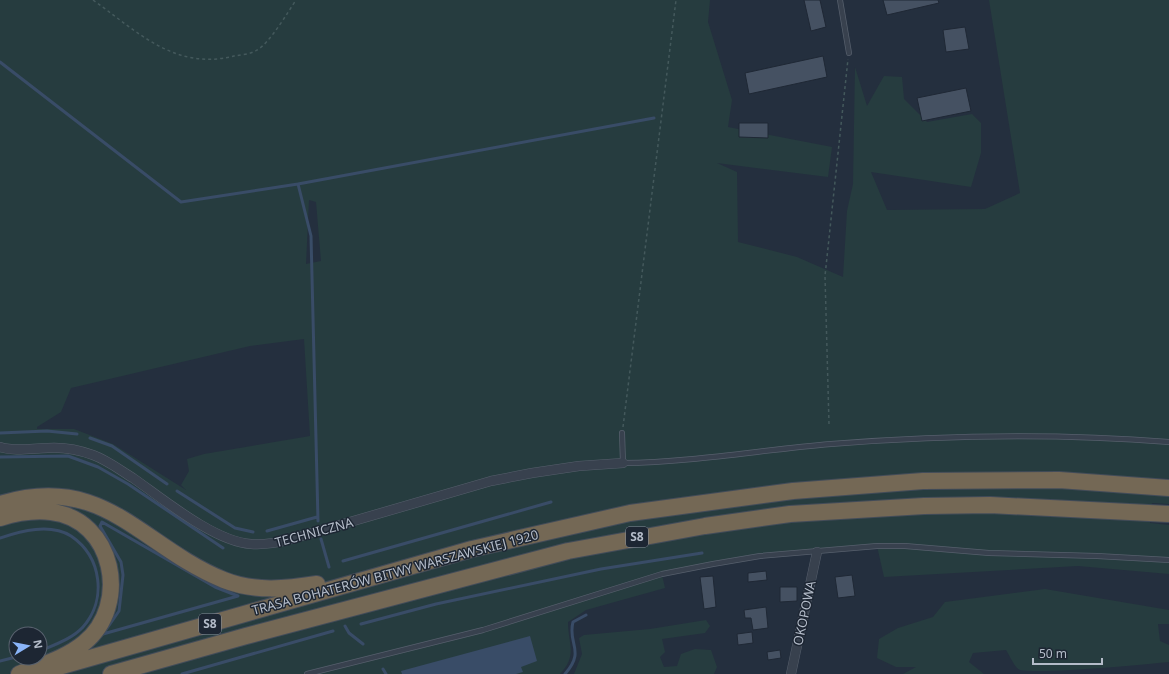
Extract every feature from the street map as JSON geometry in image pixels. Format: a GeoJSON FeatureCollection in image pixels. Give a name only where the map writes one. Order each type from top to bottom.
{"type":"FeatureCollection","features":[{"type":"Feature","properties":{"kind":"highway","name":"TRASA BOHATERÓW BITWY WARSZAWSKIEJ 1920"},"geometry":{"type":"LineString","coordinates":[[34,674],[472,548],[630,514],[793,491],[901,483],[1059,480],[1154,487]]}},
{"type":"Feature","properties":{"kind":"highway"},"geometry":{"type":"LineString","coordinates":[[0,504],[51,496],[88,502],[118,515],[202,570],[240,585],[268,589],[300,587],[386,573]]}},
{"type":"Feature","properties":{"kind":"highway","name":"TRASA BOHATERÓW BITWY WARSZAWSKIEJ 1920"},"geometry":{"type":"LineString","coordinates":[[111,674],[246,636],[568,551],[705,526],[790,514],[924,506],[990,505],[1169,514]]}},
{"type":"Feature","properties":{"kind":"highway"},"geometry":{"type":"LineString","coordinates":[[0,518],[26,512],[51,512],[79,522],[92,533],[104,551],[111,574],[112,590],[108,608],[100,625],[85,642],[59,658],[19,674]]}},
{"type":"Feature","properties":{"kind":"street","name":"TECHNICZNA"},"geometry":{"type":"LineString","coordinates":[[0,447],[20,449],[72,449],[95,456],[120,470],[210,530],[236,541],[250,544],[275,543],[288,540],[498,480],[579,466],[623,463]]}},
{"type":"Feature","properties":{"kind":"street","name":"OKOPOWA"},"geometry":{"type":"LineString","coordinates":[[791,674],[817,552]]}},
{"type":"Feature","properties":{"kind":"lane"},"geometry":{"type":"LineString","coordinates":[[840,0],[849,53]]}},
{"type":"Feature","properties":{"kind":"lane"},"geometry":{"type":"LineString","coordinates":[[622,433],[623,463],[675,461],[829,444],[933,438],[1002,436],[1108,437],[1169,442]]}},
{"type":"Feature","properties":{"kind":"lane"},"geometry":{"type":"LineString","coordinates":[[307,674],[483,630],[662,574],[760,556],[877,546],[905,546],[989,554],[1097,556],[1169,560]]}},
{"type":"Feature","properties":{"kind":"path"},"geometry":{"type":"LineString","coordinates":[[94,0],[164,50],[188,59],[206,60],[226,58],[258,50],[271,36],[296,0]]}},
{"type":"Feature","properties":{"kind":"path"},"geometry":{"type":"LineString","coordinates":[[622,433],[676,0]]}},
{"type":"Feature","properties":{"kind":"path"},"geometry":{"type":"LineString","coordinates":[[829,424],[826,276],[849,53]]}},
{"type":"Feature","properties":{"kind":"green space"},"geometry":{"type":"Polygon","coordinates":[[[0,0],[710,0],[708,22],[732,100],[728,127],[832,147],[828,177],[717,163],[737,172],[738,242],[797,257],[843,277],[847,211],[853,184],[855,67],[867,106],[884,76],[902,77],[904,99],[927,122],[972,114],[981,123],[981,153],[971,187],[871,172],[887,210],[985,209],[1020,193],[989,0],[1169,0],[1169,479],[1155,478],[1153,494],[1169,496],[1169,504],[1152,503],[1150,523],[1169,525],[1169,574],[1078,566],[884,577],[877,546],[760,556],[662,575],[665,588],[586,610],[568,622],[571,649],[569,661],[560,674],[0,674],[0,0]],[[309,200],[306,264],[321,261],[316,202],[309,200]],[[304,339],[250,346],[71,388],[61,412],[37,427],[37,429],[74,429],[113,444],[186,490],[181,485],[189,471],[187,459],[204,454],[310,436],[304,339]]]}},
{"type":"Feature","properties":{"kind":"green space"},"geometry":{"type":"Polygon","coordinates":[[[1045,589],[1169,610],[1169,624],[1158,624],[1160,641],[1169,645],[1169,662],[1092,669],[1032,671],[1018,669],[1006,650],[973,653],[969,662],[984,674],[903,674],[916,667],[896,667],[877,658],[879,639],[898,628],[933,617],[945,602],[1045,589]]]}},
{"type":"Feature","properties":{"kind":"green space"},"geometry":{"type":"Polygon","coordinates":[[[706,620],[710,626],[705,633],[662,639],[665,652],[660,657],[664,667],[677,666],[681,654],[695,649],[711,650],[717,667],[714,674],[574,674],[582,654],[579,638],[584,635],[650,629],[706,620]]]}},
{"type":"Feature","properties":{"kind":"water"},"geometry":{"type":"Polygon","coordinates":[[[530,636],[537,661],[521,667],[523,672],[516,674],[402,674],[401,671],[530,636]]]}},
{"type":"Feature","properties":{"kind":"building"},"geometry":{"type":"Polygon","coordinates":[[[804,0],[820,0],[826,27],[811,31],[804,0]]]}},
{"type":"Feature","properties":{"kind":"building"},"geometry":{"type":"Polygon","coordinates":[[[883,0],[938,0],[939,3],[887,15],[883,0]]]}},
{"type":"Feature","properties":{"kind":"building"},"geometry":{"type":"Polygon","coordinates":[[[965,27],[969,49],[946,52],[943,30],[965,27]]]}},
{"type":"Feature","properties":{"kind":"building"},"geometry":{"type":"Polygon","coordinates":[[[823,56],[827,77],[749,94],[745,73],[823,56]]]}},
{"type":"Feature","properties":{"kind":"building"},"geometry":{"type":"Polygon","coordinates":[[[966,88],[971,111],[922,121],[917,98],[966,88]]]}},
{"type":"Feature","properties":{"kind":"building"},"geometry":{"type":"Polygon","coordinates":[[[739,123],[768,123],[768,138],[739,137],[739,123]]]}},
{"type":"Feature","properties":{"kind":"building"},"geometry":{"type":"Polygon","coordinates":[[[766,571],[767,580],[748,582],[748,573],[766,571]]]}},
{"type":"Feature","properties":{"kind":"building"},"geometry":{"type":"Polygon","coordinates":[[[852,575],[855,596],[838,598],[835,577],[852,575]]]}},
{"type":"Feature","properties":{"kind":"building"},"geometry":{"type":"Polygon","coordinates":[[[713,576],[716,607],[704,609],[700,577],[713,576]]]}},
{"type":"Feature","properties":{"kind":"building"},"geometry":{"type":"Polygon","coordinates":[[[780,587],[797,587],[797,601],[780,602],[780,587]]]}},
{"type":"Feature","properties":{"kind":"building"},"geometry":{"type":"Polygon","coordinates":[[[766,607],[768,628],[753,630],[751,618],[745,618],[744,610],[766,607]]]}},
{"type":"Feature","properties":{"kind":"building"},"geometry":{"type":"Polygon","coordinates":[[[752,632],[753,643],[738,645],[737,634],[752,632]]]}},
{"type":"Feature","properties":{"kind":"building"},"geometry":{"type":"Polygon","coordinates":[[[780,650],[781,658],[768,660],[767,652],[780,650]]]}},
{"type":"Feature","properties":{"kind":"waterway"},"geometry":{"type":"LineString","coordinates":[[0,62],[181,202],[298,184],[654,118]]}},
{"type":"Feature","properties":{"kind":"waterway"},"geometry":{"type":"LineString","coordinates":[[298,184],[311,236],[318,521]]}},
{"type":"Feature","properties":{"kind":"waterway"},"geometry":{"type":"LineString","coordinates":[[0,433],[47,431],[77,434]]}},
{"type":"Feature","properties":{"kind":"waterway"},"geometry":{"type":"LineString","coordinates":[[90,438],[112,446],[167,484]]}},
{"type":"Feature","properties":{"kind":"waterway"},"geometry":{"type":"LineString","coordinates":[[0,457],[68,456],[98,467],[128,484],[223,548]]}},
{"type":"Feature","properties":{"kind":"waterway"},"geometry":{"type":"LineString","coordinates":[[177,491],[235,528],[253,532]]}},
{"type":"Feature","properties":{"kind":"waterway"},"geometry":{"type":"LineString","coordinates":[[343,561],[551,502]]}},
{"type":"Feature","properties":{"kind":"waterway"},"geometry":{"type":"LineString","coordinates":[[267,531],[317,517]]}},
{"type":"Feature","properties":{"kind":"waterway"},"geometry":{"type":"LineString","coordinates":[[102,522],[215,587],[238,596],[103,634],[119,611],[123,575],[121,562],[100,526],[102,522]]}},
{"type":"Feature","properties":{"kind":"waterway"},"geometry":{"type":"LineString","coordinates":[[0,538],[26,531],[45,529],[63,532],[71,536],[81,545],[89,555],[95,567],[98,579],[98,592],[96,604],[91,616],[83,627],[74,635],[48,648]]}},
{"type":"Feature","properties":{"kind":"waterway"},"geometry":{"type":"LineString","coordinates":[[321,539],[329,567]]}},
{"type":"Feature","properties":{"kind":"waterway"},"geometry":{"type":"LineString","coordinates":[[361,624],[436,604],[601,569],[702,553]]}},
{"type":"Feature","properties":{"kind":"waterway"},"geometry":{"type":"LineString","coordinates":[[565,674],[571,666],[575,653],[572,636],[573,622],[586,615]]}},
{"type":"Feature","properties":{"kind":"waterway"},"geometry":{"type":"LineString","coordinates":[[345,626],[349,633],[363,644]]}},
{"type":"Feature","properties":{"kind":"waterway"},"geometry":{"type":"LineString","coordinates":[[182,674],[333,631]]}},
{"type":"Feature","properties":{"kind":"waterway"},"geometry":{"type":"LineString","coordinates":[[0,661],[8,659]]}},
{"type":"Feature","properties":{"kind":"waterway"},"geometry":{"type":"LineString","coordinates":[[383,669],[386,674]]}}]}
